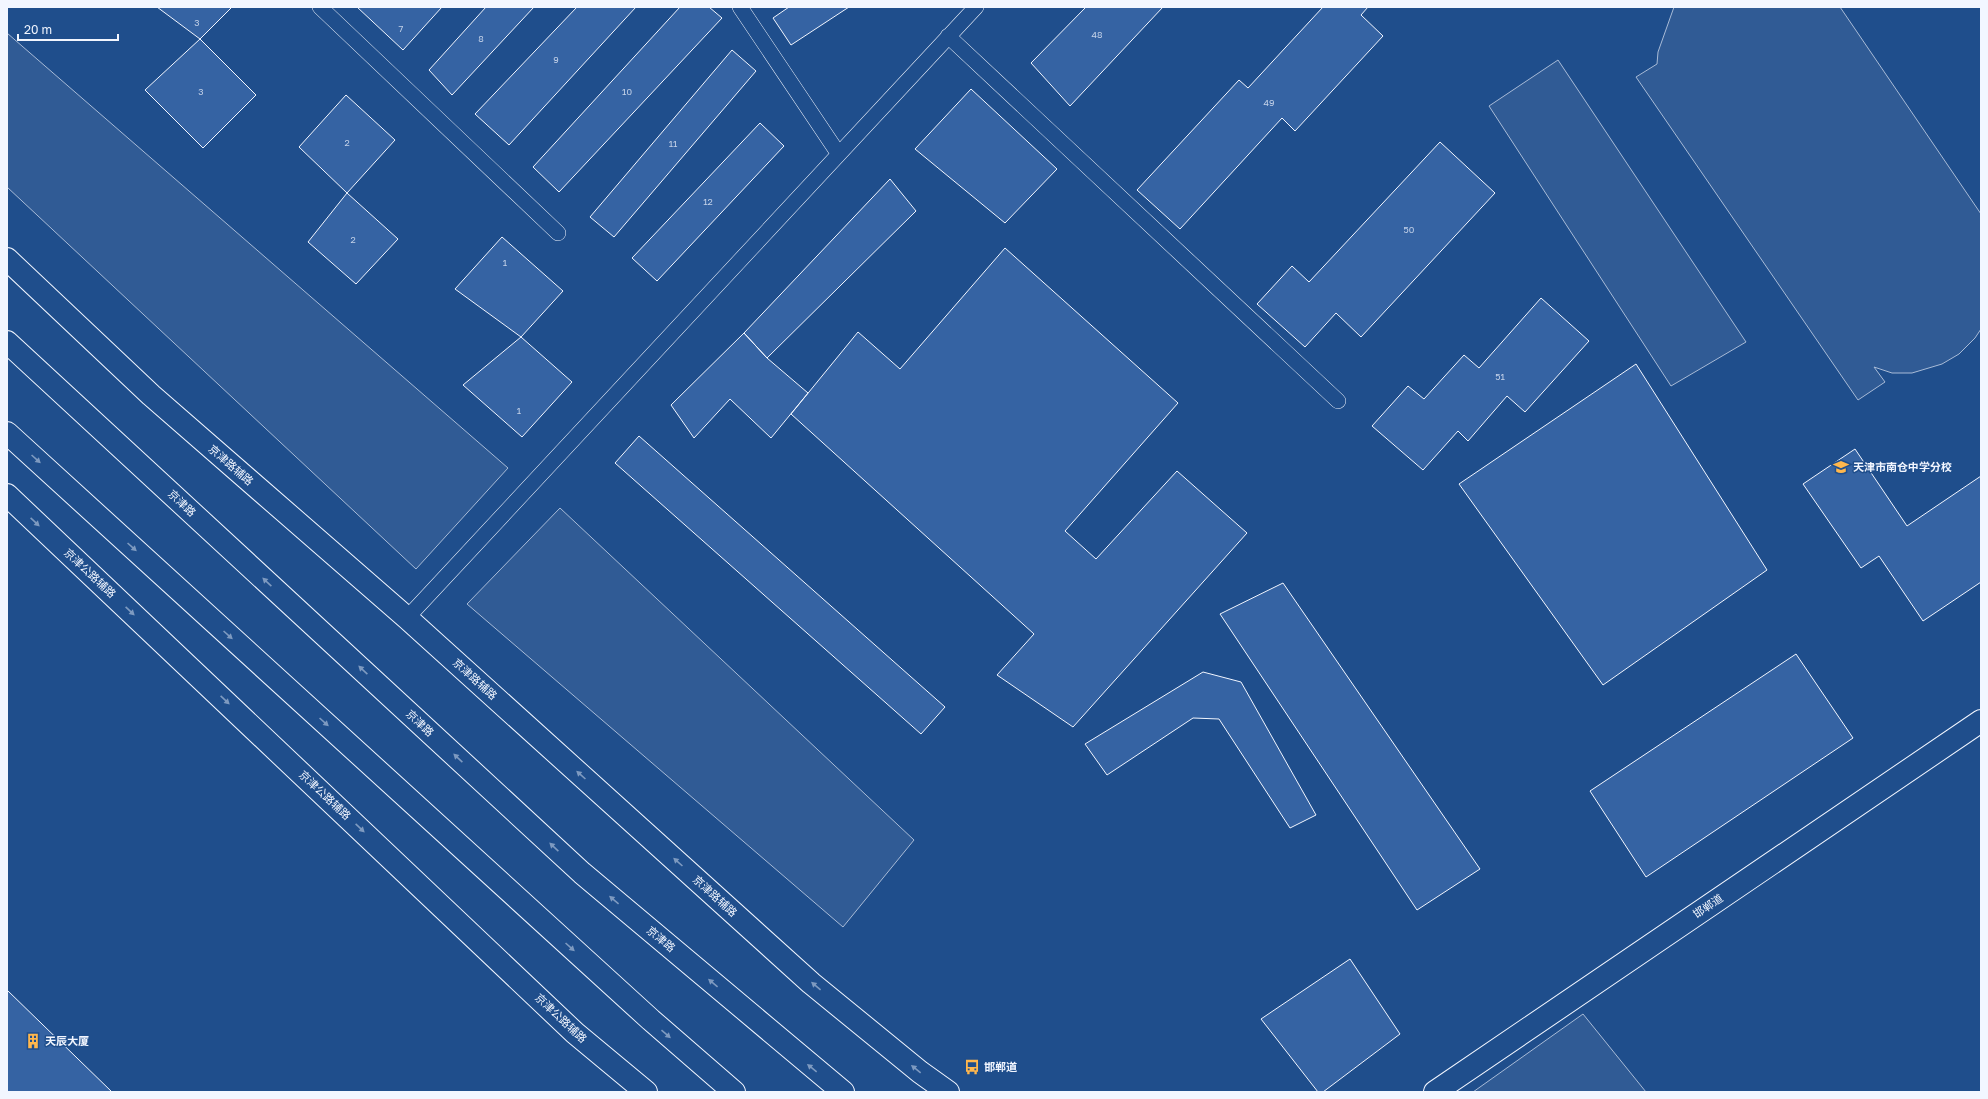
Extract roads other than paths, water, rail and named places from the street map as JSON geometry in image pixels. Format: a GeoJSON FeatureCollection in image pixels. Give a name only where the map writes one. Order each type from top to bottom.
{"type":"FeatureCollection","features":[{"type":"Feature","properties":{"kind":"street","name":"京津路辅路"},"geometry":{"type":"LineString","coordinates":[[7,259],[151,395],[407,618],[811,982],[920,1072],[948,1092]]}},
{"type":"Feature","properties":{"kind":"street","name":"京津路"},"geometry":{"type":"LineString","coordinates":[[7,342],[582,873],[843,1092]]}},
{"type":"Feature","properties":{"kind":"street"},"geometry":{"type":"LineString","coordinates":[[7,433],[651,1020],[734,1092]]}},
{"type":"Feature","properties":{"kind":"street","name":"京津公路辅路"},"geometry":{"type":"LineString","coordinates":[[7,495],[575,1032],[646,1092]]}},
{"type":"Feature","properties":{"kind":"street","name":"邯郸道"},"geometry":{"type":"LineString","coordinates":[[1435,1092],[1981,721]]}},
{"type":"Feature","properties":{"kind":"lane"},"geometry":{"type":"LineString","coordinates":[[320,7],[558,233]]}},
{"type":"Feature","properties":{"kind":"lane"},"geometry":{"type":"LineString","coordinates":[[740,7],[838,153]]}},
{"type":"Feature","properties":{"kind":"lane"},"geometry":{"type":"LineString","coordinates":[[407,618],[838,153],[976,7]]}},
{"type":"Feature","properties":{"kind":"lane"},"geometry":{"type":"LineString","coordinates":[[948,36],[1338,400]]}},
{"type":"Feature","properties":{"kind":"place","name":"天津市南仓中学分校"},"geometry":{"type":"Point","coordinates":[1841,467]}},
{"type":"Feature","properties":{"kind":"place","name":"天辰大厦"},"geometry":{"type":"Point","coordinates":[33,1041]}},
{"type":"Feature","properties":{"kind":"place","name":"邯郸道"},"geometry":{"type":"Point","coordinates":[972,1067]}}]}
